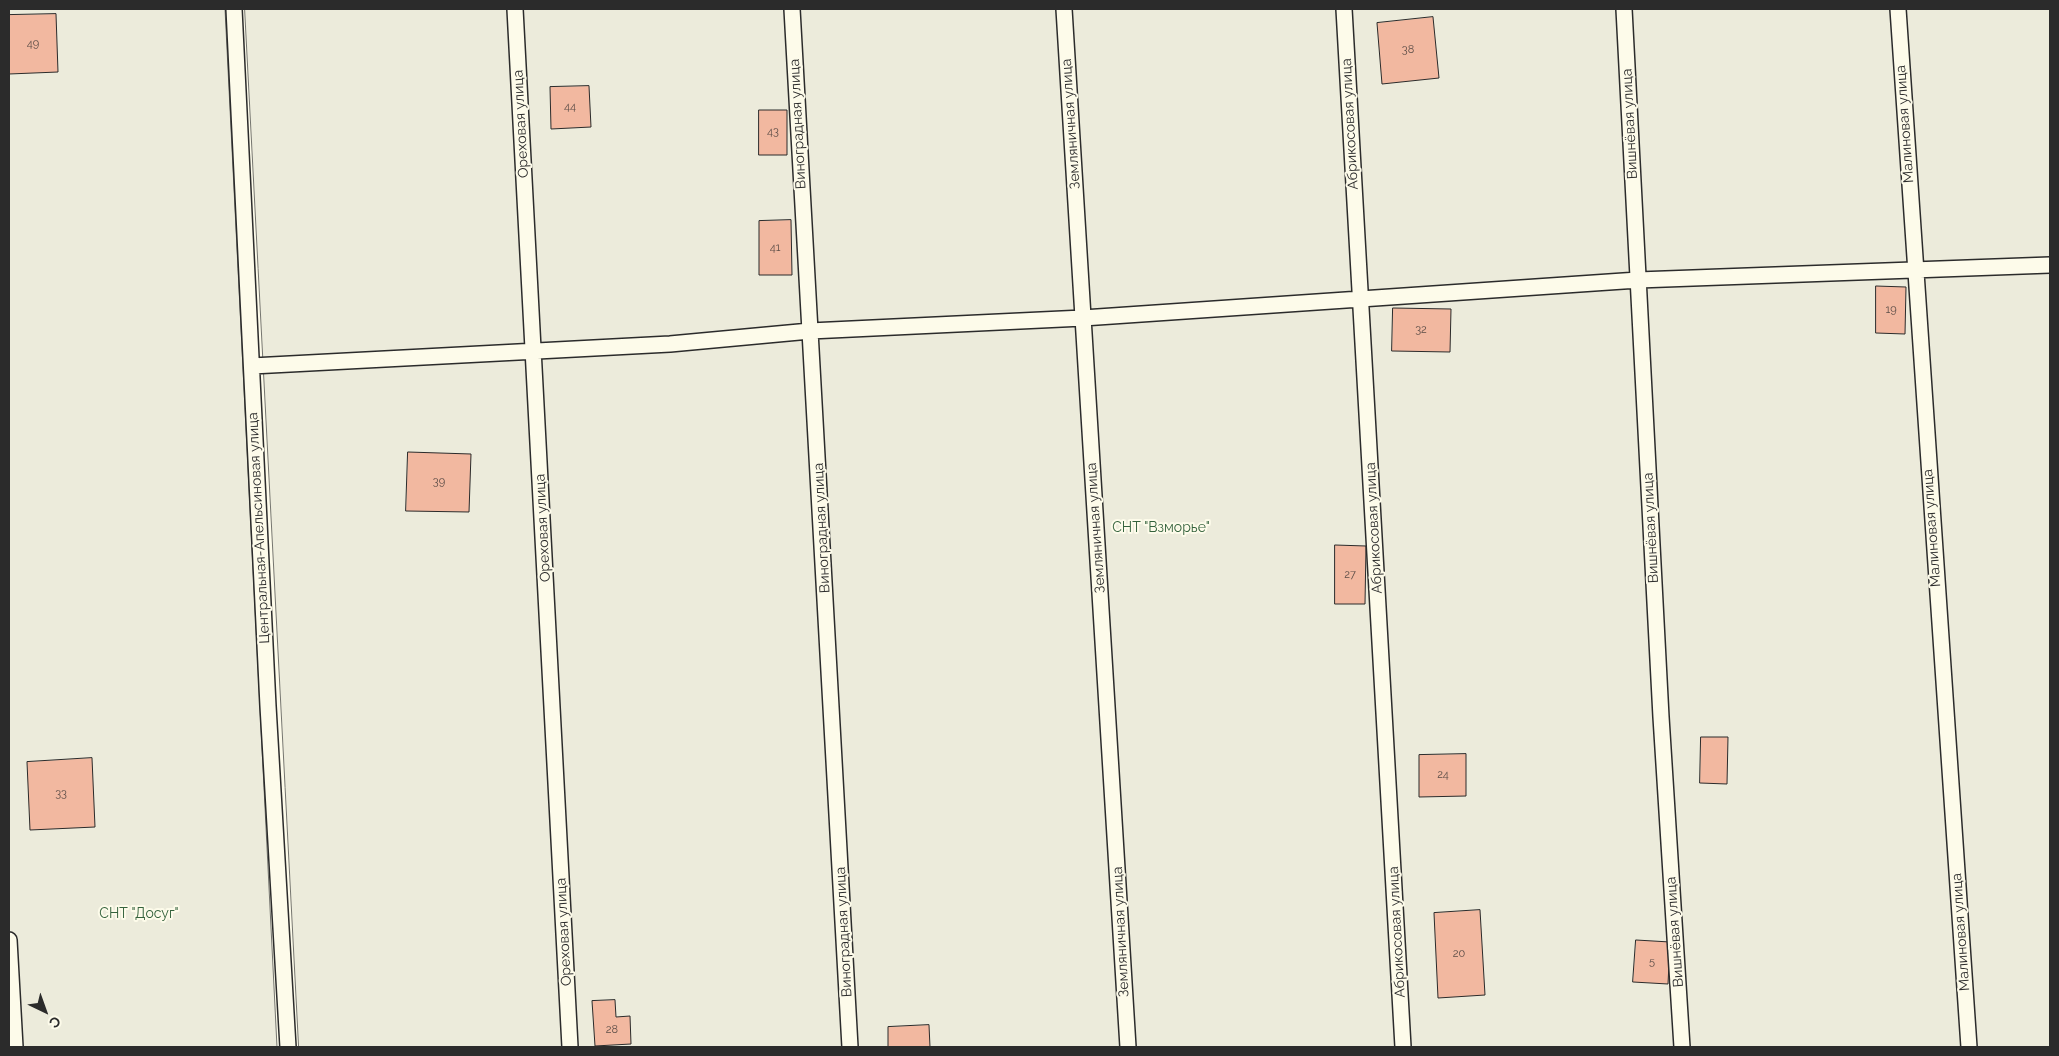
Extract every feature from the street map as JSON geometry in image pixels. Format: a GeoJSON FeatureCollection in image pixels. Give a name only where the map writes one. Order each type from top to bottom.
{"type":"FeatureCollection","features":[{"type":"Feature","properties":{"kind":"lane","name":"Центральная-Апельсиновая улица"},"geometry":{"type":"LineString","coordinates":[[234,9],[288,1047]]}},
{"type":"Feature","properties":{"kind":"lane","name":"Ореховая улица"},"geometry":{"type":"LineString","coordinates":[[515,9],[570,1047]]}},
{"type":"Feature","properties":{"kind":"lane","name":"Виноградная улица"},"geometry":{"type":"LineString","coordinates":[[792,9],[850,1047]]}},
{"type":"Feature","properties":{"kind":"lane","name":"Земляничная улица"},"geometry":{"type":"LineString","coordinates":[[1064,9],[1128,1047]]}},
{"type":"Feature","properties":{"kind":"lane","name":"Абрикосовая улица"},"geometry":{"type":"LineString","coordinates":[[1344,9],[1403,1047]]}},
{"type":"Feature","properties":{"kind":"lane","name":"Вишнёвая улица"},"geometry":{"type":"LineString","coordinates":[[1624,9],[1660,697],[1682,1047]]}},
{"type":"Feature","properties":{"kind":"lane","name":"Малиновая улица"},"geometry":{"type":"LineString","coordinates":[[1898,9],[1914,271],[1969,1047]]}},
{"type":"Feature","properties":{"kind":"lane"},"geometry":{"type":"LineString","coordinates":[[252,366],[670,344],[810,331],[1084,318],[1638,280],[2050,265]]}},
{"type":"Feature","properties":{"kind":"lane"},"geometry":{"type":"LineString","coordinates":[[9,940],[15,1047]]}},
{"type":"Feature","properties":{"kind":"green space","name":"СНТ \"Досуг\""},"geometry":{"type":"Polygon","coordinates":[[[9,9],[225,9],[277,1047],[9,1047],[9,9]]]}},
{"type":"Feature","properties":{"kind":"green space","name":"СНТ \"Взморье\""},"geometry":{"type":"Polygon","coordinates":[[[245,9],[2050,9],[2050,1047],[299,1047],[245,9]]]}},
{"type":"Feature","properties":{"kind":"building"},"geometry":{"type":"Polygon","coordinates":[[[56,14],[58,72],[9,74],[9,15],[56,14]]]}},
{"type":"Feature","properties":{"kind":"building"},"geometry":{"type":"Polygon","coordinates":[[[1433,17],[1439,78],[1382,84],[1377,23],[1433,17]]]}},
{"type":"Feature","properties":{"kind":"building"},"geometry":{"type":"Polygon","coordinates":[[[589,86],[591,127],[551,129],[550,87],[589,86]]]}},
{"type":"Feature","properties":{"kind":"building"},"geometry":{"type":"Polygon","coordinates":[[[759,110],[787,110],[787,155],[759,155],[759,110]]]}},
{"type":"Feature","properties":{"kind":"building"},"geometry":{"type":"Polygon","coordinates":[[[791,220],[792,275],[759,275],[759,221],[791,220]]]}},
{"type":"Feature","properties":{"kind":"building"},"geometry":{"type":"Polygon","coordinates":[[[1876,286],[1906,287],[1905,334],[1876,333],[1876,286]]]}},
{"type":"Feature","properties":{"kind":"building"},"geometry":{"type":"Polygon","coordinates":[[[1393,308],[1451,309],[1450,352],[1392,351],[1393,308]]]}},
{"type":"Feature","properties":{"kind":"building"},"geometry":{"type":"Polygon","coordinates":[[[408,452],[471,454],[469,512],[406,511],[408,452]]]}},
{"type":"Feature","properties":{"kind":"building"},"geometry":{"type":"Polygon","coordinates":[[[1335,545],[1366,546],[1365,604],[1335,604],[1335,545]]]}},
{"type":"Feature","properties":{"kind":"building"},"geometry":{"type":"Polygon","coordinates":[[[1701,737],[1728,737],[1727,784],[1700,783],[1701,737]]]}},
{"type":"Feature","properties":{"kind":"building"},"geometry":{"type":"Polygon","coordinates":[[[1466,754],[1466,796],[1419,797],[1419,755],[1466,754]]]}},
{"type":"Feature","properties":{"kind":"building"},"geometry":{"type":"Polygon","coordinates":[[[92,758],[95,827],[30,830],[27,762],[92,758]]]}},
{"type":"Feature","properties":{"kind":"building"},"geometry":{"type":"Polygon","coordinates":[[[1480,910],[1485,995],[1438,998],[1434,913],[1480,910]]]}},
{"type":"Feature","properties":{"kind":"building"},"geometry":{"type":"Polygon","coordinates":[[[1636,940],[1670,942],[1668,984],[1633,982],[1636,940]]]}},
{"type":"Feature","properties":{"kind":"building"},"geometry":{"type":"Polygon","coordinates":[[[615,1000],[616,1017],[630,1016],[631,1044],[595,1046],[592,1001],[615,1000]]]}},
{"type":"Feature","properties":{"kind":"building"},"geometry":{"type":"Polygon","coordinates":[[[929,1025],[930,1047],[888,1047],[888,1027],[929,1025]]]}}]}
